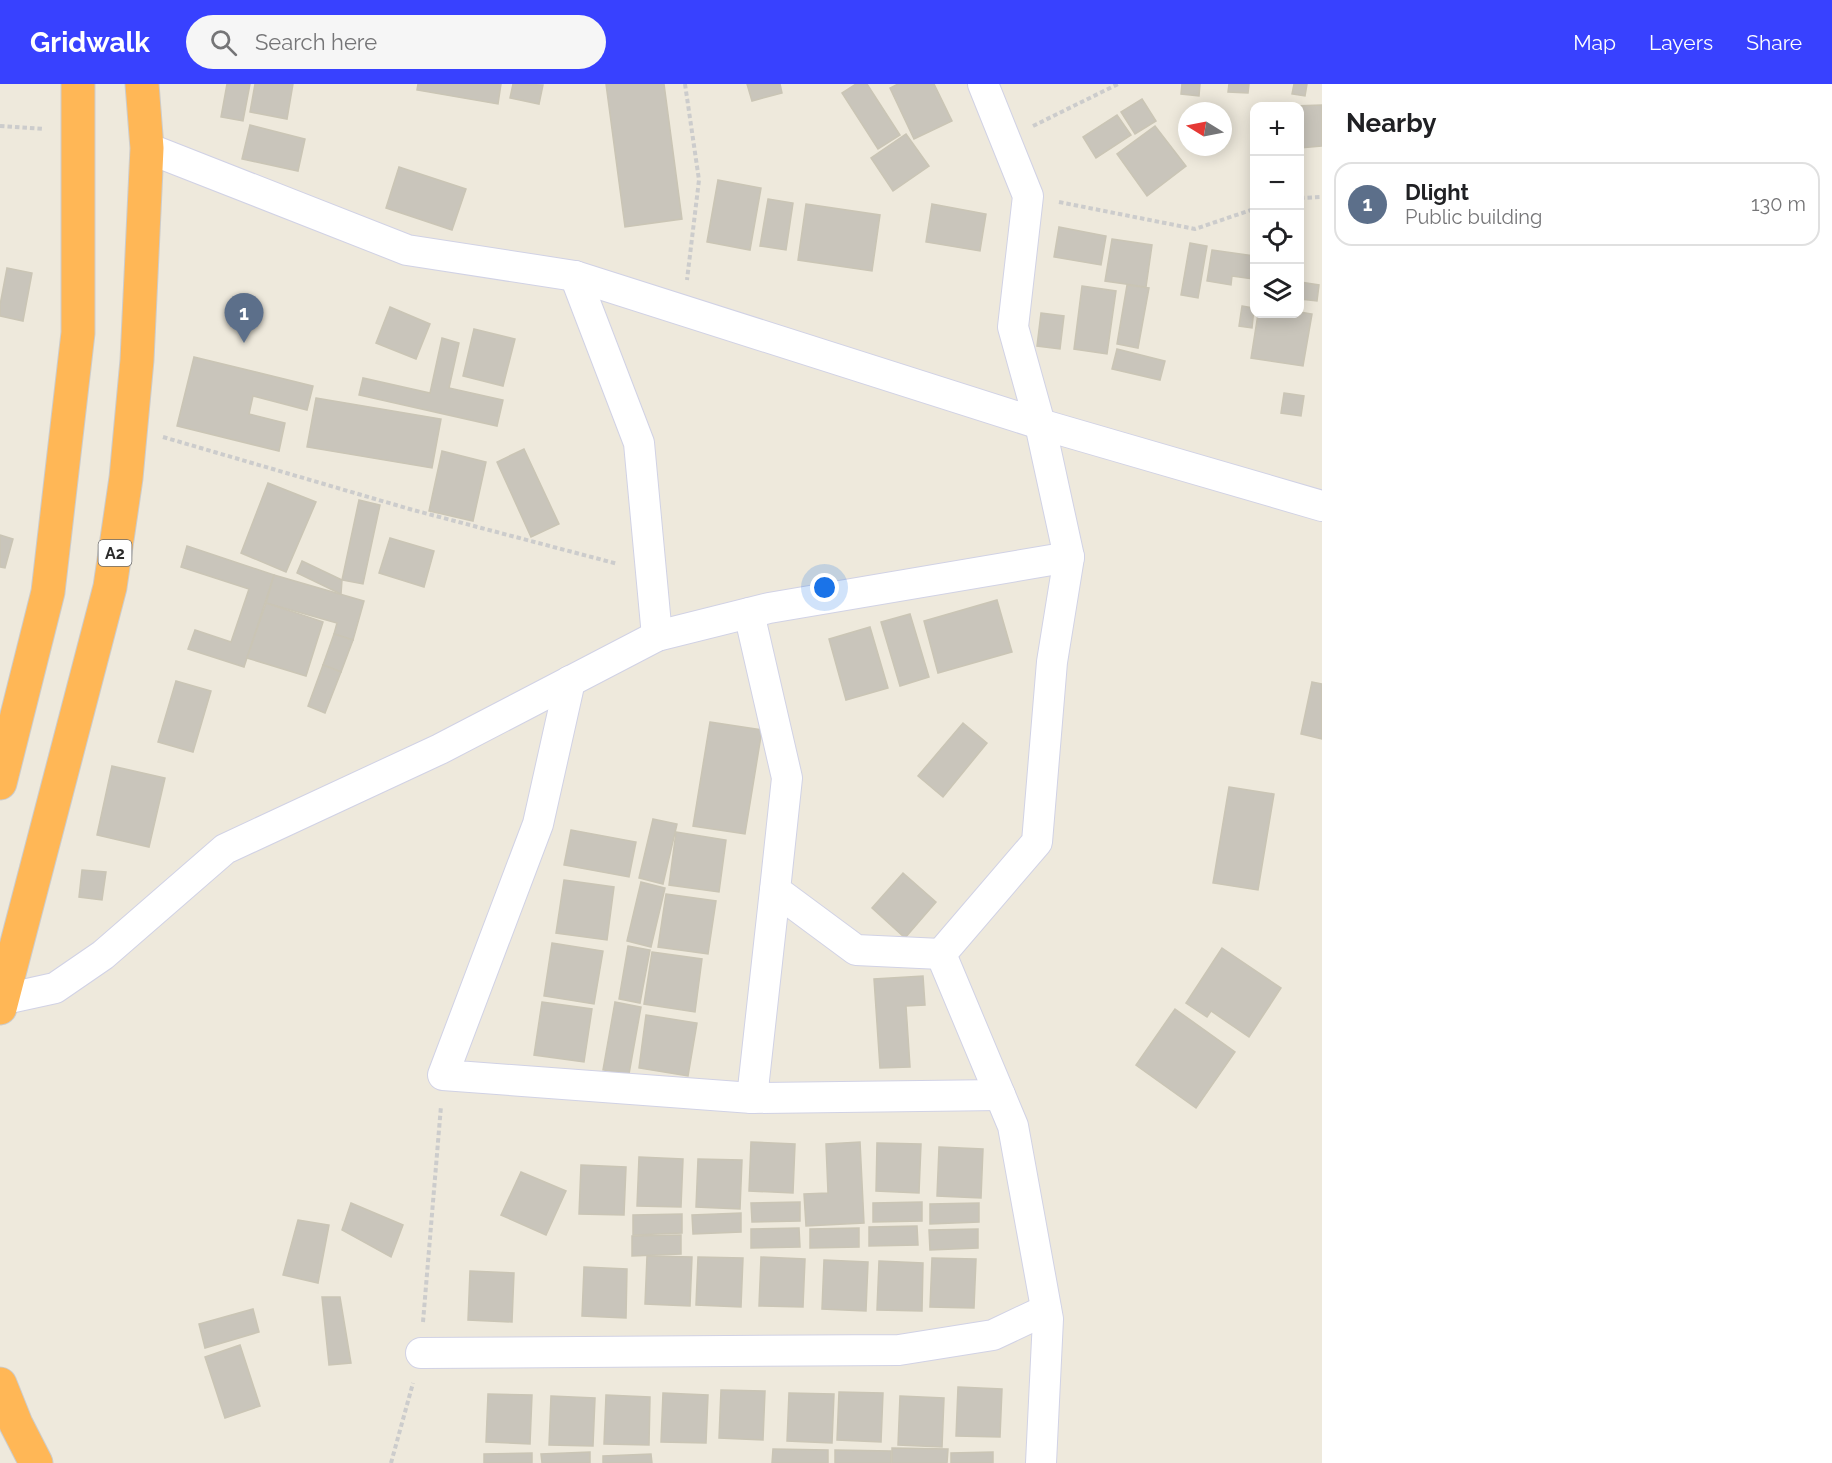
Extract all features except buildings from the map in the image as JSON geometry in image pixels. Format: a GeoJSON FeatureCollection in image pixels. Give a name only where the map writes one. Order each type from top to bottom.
{"type":"FeatureCollection","features":[{"type":"Feature","properties":{"kind":"highway"},"geometry":{"type":"LineString","coordinates":[[0,783],[48,592],[78,333],[78,84]]}},
{"type":"Feature","properties":{"kind":"highway","name":"A2"},"geometry":{"type":"LineString","coordinates":[[1,1003],[110,587],[126,478],[137,360],[147,148],[142,84]]}},
{"type":"Feature","properties":{"kind":"highway"},"geometry":{"type":"LineString","coordinates":[[0,1383],[16,1424],[36,1463]]}},
{"type":"Feature","properties":{"kind":"street"},"geometry":{"type":"LineString","coordinates":[[940,954],[1037,842],[1052,662],[1069,557],[1040,424],[1013,327],[1028,196],[983,84]]}},
{"type":"Feature","properties":{"kind":"street"},"geometry":{"type":"LineString","coordinates":[[147,148],[407,250],[575,276],[1040,424],[1322,506]]}},
{"type":"Feature","properties":{"kind":"street"},"geometry":{"type":"LineString","coordinates":[[575,276],[639,443],[657,636]]}},
{"type":"Feature","properties":{"kind":"street"},"geometry":{"type":"LineString","coordinates":[[1,1003],[55,988],[103,955],[225,849],[440,749],[657,636],[748,613],[1069,557]]}},
{"type":"Feature","properties":{"kind":"street"},"geometry":{"type":"LineString","coordinates":[[748,613],[787,778],[752,1098]]}},
{"type":"Feature","properties":{"kind":"street"},"geometry":{"type":"LineString","coordinates":[[570,681],[538,825],[443,1075],[752,1098],[1000,1095]]}},
{"type":"Feature","properties":{"kind":"street"},"geometry":{"type":"LineString","coordinates":[[774,890],[856,950],[940,954]]}},
{"type":"Feature","properties":{"kind":"street"},"geometry":{"type":"LineString","coordinates":[[940,954],[1013,1126],[1048,1318],[1041,1463]]}},
{"type":"Feature","properties":{"kind":"street"},"geometry":{"type":"LineString","coordinates":[[421,1353],[899,1350],[993,1335],[1046,1310]]}},
{"type":"Feature","properties":{"kind":"path"},"geometry":{"type":"LineString","coordinates":[[684,311],[699,180],[685,84]]}},
{"type":"Feature","properties":{"kind":"path"},"geometry":{"type":"LineString","coordinates":[[1006,140],[1118,84]]}},
{"type":"Feature","properties":{"kind":"path"},"geometry":{"type":"LineString","coordinates":[[0,126],[78,131]]}},
{"type":"Feature","properties":{"kind":"path"},"geometry":{"type":"LineString","coordinates":[[1028,196],[1195,229],[1251,210]]}},
{"type":"Feature","properties":{"kind":"path"},"geometry":{"type":"LineString","coordinates":[[1304,198],[1322,197]]}},
{"type":"Feature","properties":{"kind":"path"},"geometry":{"type":"LineString","coordinates":[[131,427],[413,510],[651,573]]}},
{"type":"Feature","properties":{"kind":"path"},"geometry":{"type":"LineString","coordinates":[[391,1463],[421,1353],[443,1075]]}},
{"type":"Feature","properties":{"kind":"place","name":"Dlight"},"geometry":{"type":"Point","coordinates":[244,343]}}]}
